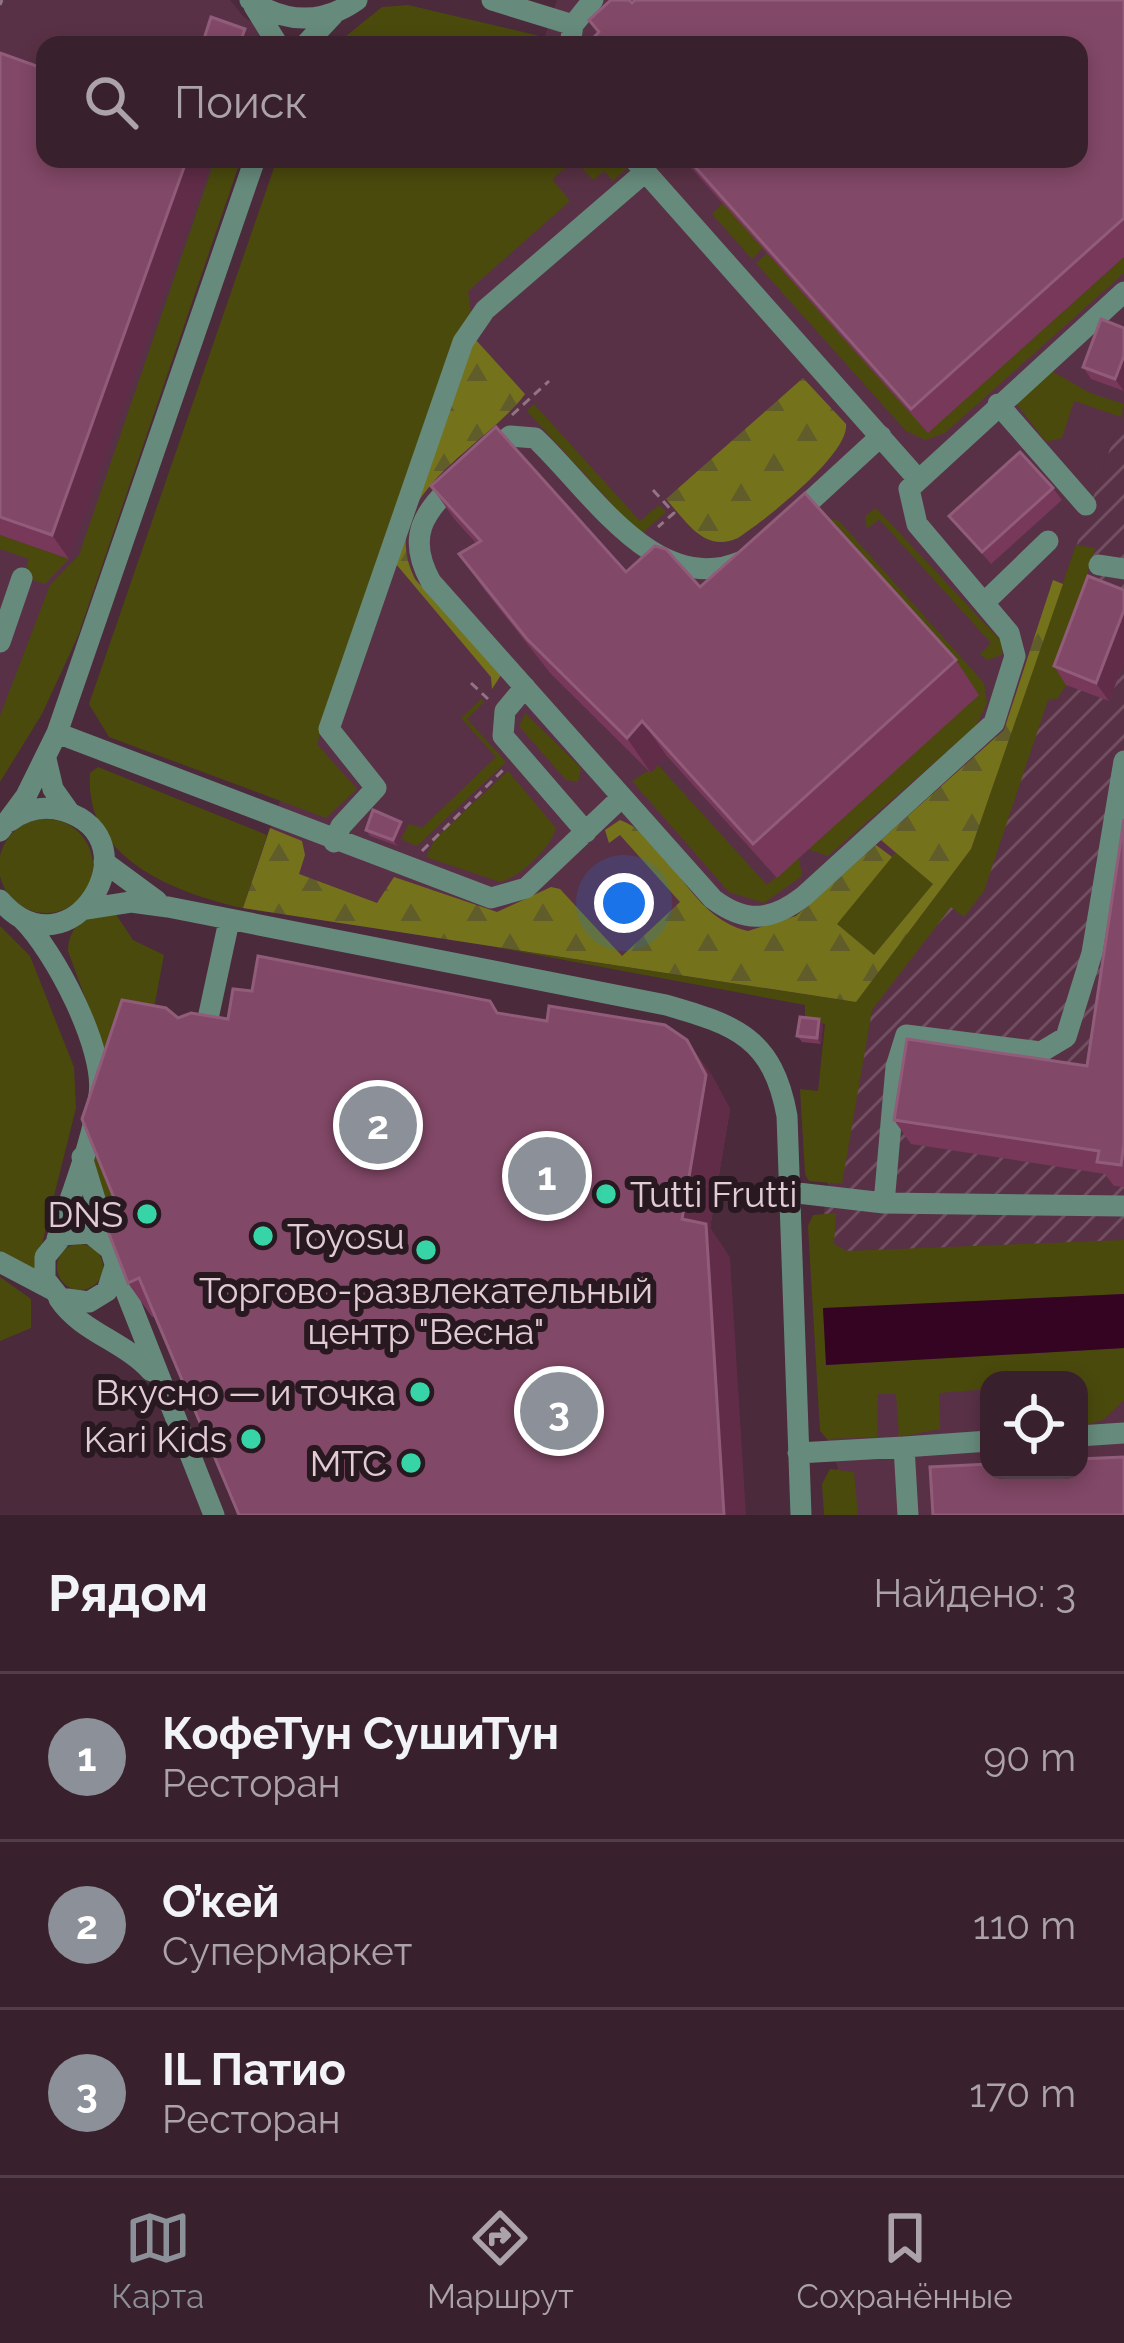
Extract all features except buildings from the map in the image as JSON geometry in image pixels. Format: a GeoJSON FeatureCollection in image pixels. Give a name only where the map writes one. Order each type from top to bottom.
{"type":"FeatureCollection","features":[{"type":"Feature","properties":{"kind":"street"},"geometry":{"type":"LineString","coordinates":[[250,0],[290,19],[334,14]]}},
{"type":"Feature","properties":{"kind":"street"},"geometry":{"type":"LineString","coordinates":[[250,0],[272,36]]}},
{"type":"Feature","properties":{"kind":"street"},"geometry":{"type":"LineString","coordinates":[[313,36],[334,14],[357,0]]}},
{"type":"Feature","properties":{"kind":"street"},"geometry":{"type":"LineString","coordinates":[[492,0],[571,35],[593,0]]}},
{"type":"Feature","properties":{"kind":"street"},"geometry":{"type":"LineString","coordinates":[[2,828],[57,733],[252,168]]}},
{"type":"Feature","properties":{"kind":"street"},"geometry":{"type":"LineString","coordinates":[[334,842],[376,788],[329,730],[463,342],[485,310],[638,168]]}},
{"type":"Feature","properties":{"kind":"street"},"geometry":{"type":"LineString","coordinates":[[642,168],[916,477]]}},
{"type":"Feature","properties":{"kind":"street"},"geometry":{"type":"LineString","coordinates":[[881,436],[767,540],[722,570],[679,566],[640,543],[536,438],[510,436],[423,516],[416,550],[431,582],[728,910],[744,917],[776,915],[804,896],[994,723],[1015,656],[1009,633],[987,600],[917,524],[909,504],[916,477],[1124,292]]}},
{"type":"Feature","properties":{"kind":"street"},"geometry":{"type":"LineString","coordinates":[[998,404],[1086,505]]}},
{"type":"Feature","properties":{"kind":"street"},"geometry":{"type":"LineString","coordinates":[[987,600],[1048,541]]}},
{"type":"Feature","properties":{"kind":"street"},"geometry":{"type":"LineString","coordinates":[[1099,565],[1124,569]]}},
{"type":"Feature","properties":{"kind":"street"},"geometry":{"type":"LineString","coordinates":[[0,642],[22,578]]}},
{"type":"Feature","properties":{"kind":"street"},"geometry":{"type":"LineString","coordinates":[[525,687],[505,711],[501,726],[517,757],[586,832]]}},
{"type":"Feature","properties":{"kind":"street"},"geometry":{"type":"LineString","coordinates":[[57,733],[334,842],[502,899],[526,888],[622,796]]}},
{"type":"Feature","properties":{"kind":"street"},"geometry":{"type":"LineString","coordinates":[[46,759],[53,789],[70,813],[94,832],[104,862],[138,891],[168,907]]}},
{"type":"Feature","properties":{"kind":"street"},"geometry":{"type":"LineString","coordinates":[[884,1203],[896,1067],[906,1035],[1041,1052],[1066,1037],[1078,982],[1092,953],[1124,761]]}},
{"type":"Feature","properties":{"kind":"street"},"geometry":{"type":"LineString","coordinates":[[2,828],[35,809],[70,813]]}},
{"type":"Feature","properties":{"kind":"street"},"geometry":{"type":"LineString","coordinates":[[104,862],[96,896],[79,914],[59,951],[62,974],[98,1069],[100,1092],[57,1239],[45,1258],[53,1291],[77,1320],[134,1353],[158,1379]]}},
{"type":"Feature","properties":{"kind":"street"},"geometry":{"type":"LineString","coordinates":[[0,902],[22,919],[62,974]]}},
{"type":"Feature","properties":{"kind":"street"},"geometry":{"type":"LineString","coordinates":[[22,919],[38,924],[130,902],[168,907],[721,1021],[760,1047],[781,1083],[801,1515]]}},
{"type":"Feature","properties":{"kind":"street"},"geometry":{"type":"LineString","coordinates":[[204,1037],[230,920]]}},
{"type":"Feature","properties":{"kind":"street"},"geometry":{"type":"LineString","coordinates":[[82,1156],[158,1379],[214,1515]]}},
{"type":"Feature","properties":{"kind":"street"},"geometry":{"type":"LineString","coordinates":[[789,1192],[884,1203],[1124,1206]]}},
{"type":"Feature","properties":{"kind":"street"},"geometry":{"type":"LineString","coordinates":[[57,1239],[90,1233],[119,1256]]}},
{"type":"Feature","properties":{"kind":"street"},"geometry":{"type":"LineString","coordinates":[[0,1262],[74,1303],[95,1300],[111,1285],[119,1256]]}},
{"type":"Feature","properties":{"kind":"street"},"geometry":{"type":"LineString","coordinates":[[1088,1434],[1124,1412]]}},
{"type":"Feature","properties":{"kind":"street"},"geometry":{"type":"LineString","coordinates":[[1088,1435],[1124,1433]]}},
{"type":"Feature","properties":{"kind":"street"},"geometry":{"type":"LineString","coordinates":[[798,1453],[980,1443]]}},
{"type":"Feature","properties":{"kind":"street"},"geometry":{"type":"LineString","coordinates":[[904,1447],[908,1515]]}},
{"type":"Feature","properties":{"kind":"path"},"geometry":{"type":"LineString","coordinates":[[419,855],[517,757]]}},
{"type":"Feature","properties":{"kind":"shaded area"},"geometry":{"type":"Polygon","coordinates":[[[0,0],[230,0],[244,17],[272,36],[36,36],[36,168],[225,168],[32,716],[0,734],[0,0]]]}},
{"type":"Feature","properties":{"kind":"shaded area"},"geometry":{"type":"Polygon","coordinates":[[[557,0],[1124,0],[1124,408],[971,849],[856,1002],[243,908],[499,168],[1088,168],[1088,36],[545,36],[557,0]]]}},
{"type":"Feature","properties":{"kind":"shaded area"},"geometry":{"type":"Polygon","coordinates":[[[408,5],[540,36],[346,36],[382,7],[408,5]]]}},
{"type":"Feature","properties":{"kind":"shaded area"},"geometry":{"type":"Polygon","coordinates":[[[212,168],[238,168],[78,636],[42,714],[0,782],[0,716],[50,585],[79,555],[212,168]]]}},
{"type":"Feature","properties":{"kind":"shaded area"},"geometry":{"type":"Polygon","coordinates":[[[274,168],[565,168],[552,179],[570,201],[468,291],[471,315],[458,332],[317,744],[357,789],[326,818],[109,737],[89,704],[274,168]]]}},
{"type":"Feature","properties":{"kind":"shaded area"},"geometry":{"type":"Polygon","coordinates":[[[582,168],[627,168],[613,181],[604,171],[593,180],[582,168]]]}},
{"type":"Feature","properties":{"kind":"shaded area"},"geometry":{"type":"Polygon","coordinates":[[[723,203],[763,248],[752,259],[712,214],[723,203]]]}},
{"type":"Feature","properties":{"kind":"shaded area"},"geometry":{"type":"Polygon","coordinates":[[[767,253],[928,432],[1124,257],[1124,273],[945,433],[925,440],[906,431],[756,263],[767,253]]]}},
{"type":"Feature","properties":{"kind":"shaded area"},"geometry":{"type":"Polygon","coordinates":[[[1050,370],[1090,393],[1124,404],[1121,417],[1074,401],[1062,438],[1046,442],[1015,402],[1050,370]]]}},
{"type":"Feature","properties":{"kind":"shaded area"},"geometry":{"type":"Polygon","coordinates":[[[534,404],[640,521],[659,505],[666,512],[640,535],[527,411],[534,404]]]}},
{"type":"Feature","properties":{"kind":"shaded area"},"geometry":{"type":"Polygon","coordinates":[[[1124,408],[1124,1265],[815,1272],[856,1002],[971,849],[1124,408]]]}},
{"type":"Feature","properties":{"kind":"shaded area"},"geometry":{"type":"Polygon","coordinates":[[[876,508],[1003,643],[1002,655],[987,660],[980,654],[991,643],[879,519],[867,529],[865,516],[876,508]]]}},
{"type":"Feature","properties":{"kind":"shaded area"},"geometry":{"type":"Polygon","coordinates":[[[823,517],[839,521],[984,683],[987,703],[976,726],[828,856],[808,849],[979,694],[823,517]]]}},
{"type":"Feature","properties":{"kind":"shaded area"},"geometry":{"type":"Polygon","coordinates":[[[0,535],[69,559],[45,584],[23,577],[29,559],[0,549],[0,535]]]}},
{"type":"Feature","properties":{"kind":"shaded area"},"geometry":{"type":"Polygon","coordinates":[[[1076,545],[1095,548],[1086,578],[1101,594],[1066,685],[1058,698],[1048,700],[984,891],[964,917],[951,907],[872,1010],[842,1184],[809,1181],[805,1174],[800,1089],[818,1091],[825,1024],[805,1020],[805,1005],[489,946],[856,1002],[971,849],[1076,545]]]}},
{"type":"Feature","properties":{"kind":"shaded area"},"geometry":{"type":"Polygon","coordinates":[[[481,699],[484,702],[467,719],[506,762],[417,846],[401,839],[409,824],[422,828],[496,757],[461,718],[481,699]]]}},
{"type":"Feature","properties":{"kind":"shaded area"},"geometry":{"type":"Polygon","coordinates":[[[525,713],[581,768],[578,782],[566,780],[519,726],[525,713]]]}},
{"type":"Feature","properties":{"kind":"shaded area"},"geometry":{"type":"Polygon","coordinates":[[[658,765],[767,885],[799,858],[802,876],[764,903],[729,892],[632,781],[658,765]]]}},
{"type":"Feature","properties":{"kind":"shaded area"},"geometry":{"type":"Polygon","coordinates":[[[98,767],[267,835],[243,908],[164,881],[118,850],[92,803],[90,773],[98,767]]]}},
{"type":"Feature","properties":{"kind":"shaded area"},"geometry":{"type":"Polygon","coordinates":[[[508,771],[556,828],[541,853],[500,882],[426,857],[435,839],[508,771]]]}},
{"type":"Feature","properties":{"kind":"shaded area"},"geometry":{"type":"Polygon","coordinates":[[[46,819],[64,822],[79,833],[90,848],[90,884],[79,899],[64,910],[46,913],[28,910],[13,899],[2,884],[-1,866],[2,848],[13,833],[28,822],[46,819]]]}},
{"type":"Feature","properties":{"kind":"shaded area"},"geometry":{"type":"Polygon","coordinates":[[[896,852],[933,884],[874,955],[836,924],[896,852]]]}},
{"type":"Feature","properties":{"kind":"shaded area"},"geometry":{"type":"Polygon","coordinates":[[[115,913],[133,940],[164,955],[151,1024],[130,1234],[115,1227],[91,1166],[106,1055],[68,951],[76,926],[97,915],[115,913]]]}},
{"type":"Feature","properties":{"kind":"shaded area"},"geometry":{"type":"Polygon","coordinates":[[[0,926],[30,956],[74,1067],[76,1108],[35,1272],[0,1256],[0,926]]]}},
{"type":"Feature","properties":{"kind":"shaded area"},"geometry":{"type":"Polygon","coordinates":[[[836,1213],[834,1244],[847,1251],[1124,1240],[1124,1294],[823,1309],[827,1365],[1124,1348],[1124,1400],[1103,1420],[1088,1424],[1088,1371],[980,1371],[980,1390],[939,1393],[940,1429],[899,1437],[896,1394],[878,1394],[877,1437],[827,1439],[820,1431],[808,1226],[813,1215],[836,1213]]]}},
{"type":"Feature","properties":{"kind":"shaded area"},"geometry":{"type":"Polygon","coordinates":[[[80,1244],[97,1250],[103,1267],[97,1284],[80,1290],[63,1284],[57,1267],[63,1250],[80,1244]]]}},
{"type":"Feature","properties":{"kind":"shaded area"},"geometry":{"type":"Polygon","coordinates":[[[0,1277],[31,1299],[31,1328],[0,1341],[0,1277]]]}},
{"type":"Feature","properties":{"kind":"shaded area"},"geometry":{"type":"Polygon","coordinates":[[[1124,1294],[1124,1348],[826,1365],[823,1308],[1124,1294]]]}},
{"type":"Feature","properties":{"kind":"shaded area"},"geometry":{"type":"Polygon","coordinates":[[[1124,1357],[1124,1515],[830,1515],[828,1488],[838,1468],[827,1439],[824,1371],[1124,1357]]]}},
{"type":"Feature","properties":{"kind":"shaded area"},"geometry":{"type":"Polygon","coordinates":[[[830,1469],[854,1472],[858,1515],[824,1515],[822,1484],[830,1469]]]}},
{"type":"Feature","properties":{"kind":"green space"},"geometry":{"type":"Polygon","coordinates":[[[475,339],[525,394],[439,476],[410,520],[465,347],[475,339]]]}},
{"type":"Feature","properties":{"kind":"green space"},"geometry":{"type":"Polygon","coordinates":[[[803,378],[846,424],[834,452],[803,486],[738,538],[715,541],[697,533],[666,499],[803,378]]]}},
{"type":"Feature","properties":{"kind":"green space"},"geometry":{"type":"Polygon","coordinates":[[[409,524],[406,549],[415,579],[501,675],[492,689],[491,677],[396,564],[409,524]]]}},
{"type":"Feature","properties":{"kind":"green space"},"geometry":{"type":"Polygon","coordinates":[[[1053,580],[1063,584],[971,849],[856,1002],[243,908],[270,828],[302,841],[305,855],[299,874],[377,903],[394,877],[497,912],[551,887],[560,889],[622,956],[680,902],[620,835],[609,843],[605,830],[620,820],[653,843],[709,910],[748,931],[796,916],[876,845],[892,857],[837,924],[874,955],[933,884],[881,840],[1004,730],[1053,580]]]}},
{"type":"Feature","properties":{"kind":"place","name":"О’кей"},"geometry":{"type":"Point","coordinates":[378,1125]}},
{"type":"Feature","properties":{"kind":"place","name":"КофеТун СушиТун"},"geometry":{"type":"Point","coordinates":[547,1176]}},
{"type":"Feature","properties":{"kind":"place","name":"Tutti Frutti"},"geometry":{"type":"Point","coordinates":[606,1194]}},
{"type":"Feature","properties":{"kind":"place","name":"DNS"},"geometry":{"type":"Point","coordinates":[147,1214]}},
{"type":"Feature","properties":{"kind":"place","name":"Toyosu"},"geometry":{"type":"Point","coordinates":[263,1236]}},
{"type":"Feature","properties":{"kind":"place","name":"Торгово-развлекательный центр \"Весна\""},"geometry":{"type":"Point","coordinates":[426,1250]}},
{"type":"Feature","properties":{"kind":"place","name":"Вкусно — и точка"},"geometry":{"type":"Point","coordinates":[420,1392]}},
{"type":"Feature","properties":{"kind":"place","name":"IL Патио"},"geometry":{"type":"Point","coordinates":[559,1411]}},
{"type":"Feature","properties":{"kind":"place","name":"Kari Kids"},"geometry":{"type":"Point","coordinates":[251,1439]}},
{"type":"Feature","properties":{"kind":"place","name":"МТС"},"geometry":{"type":"Point","coordinates":[411,1463]}}]}
